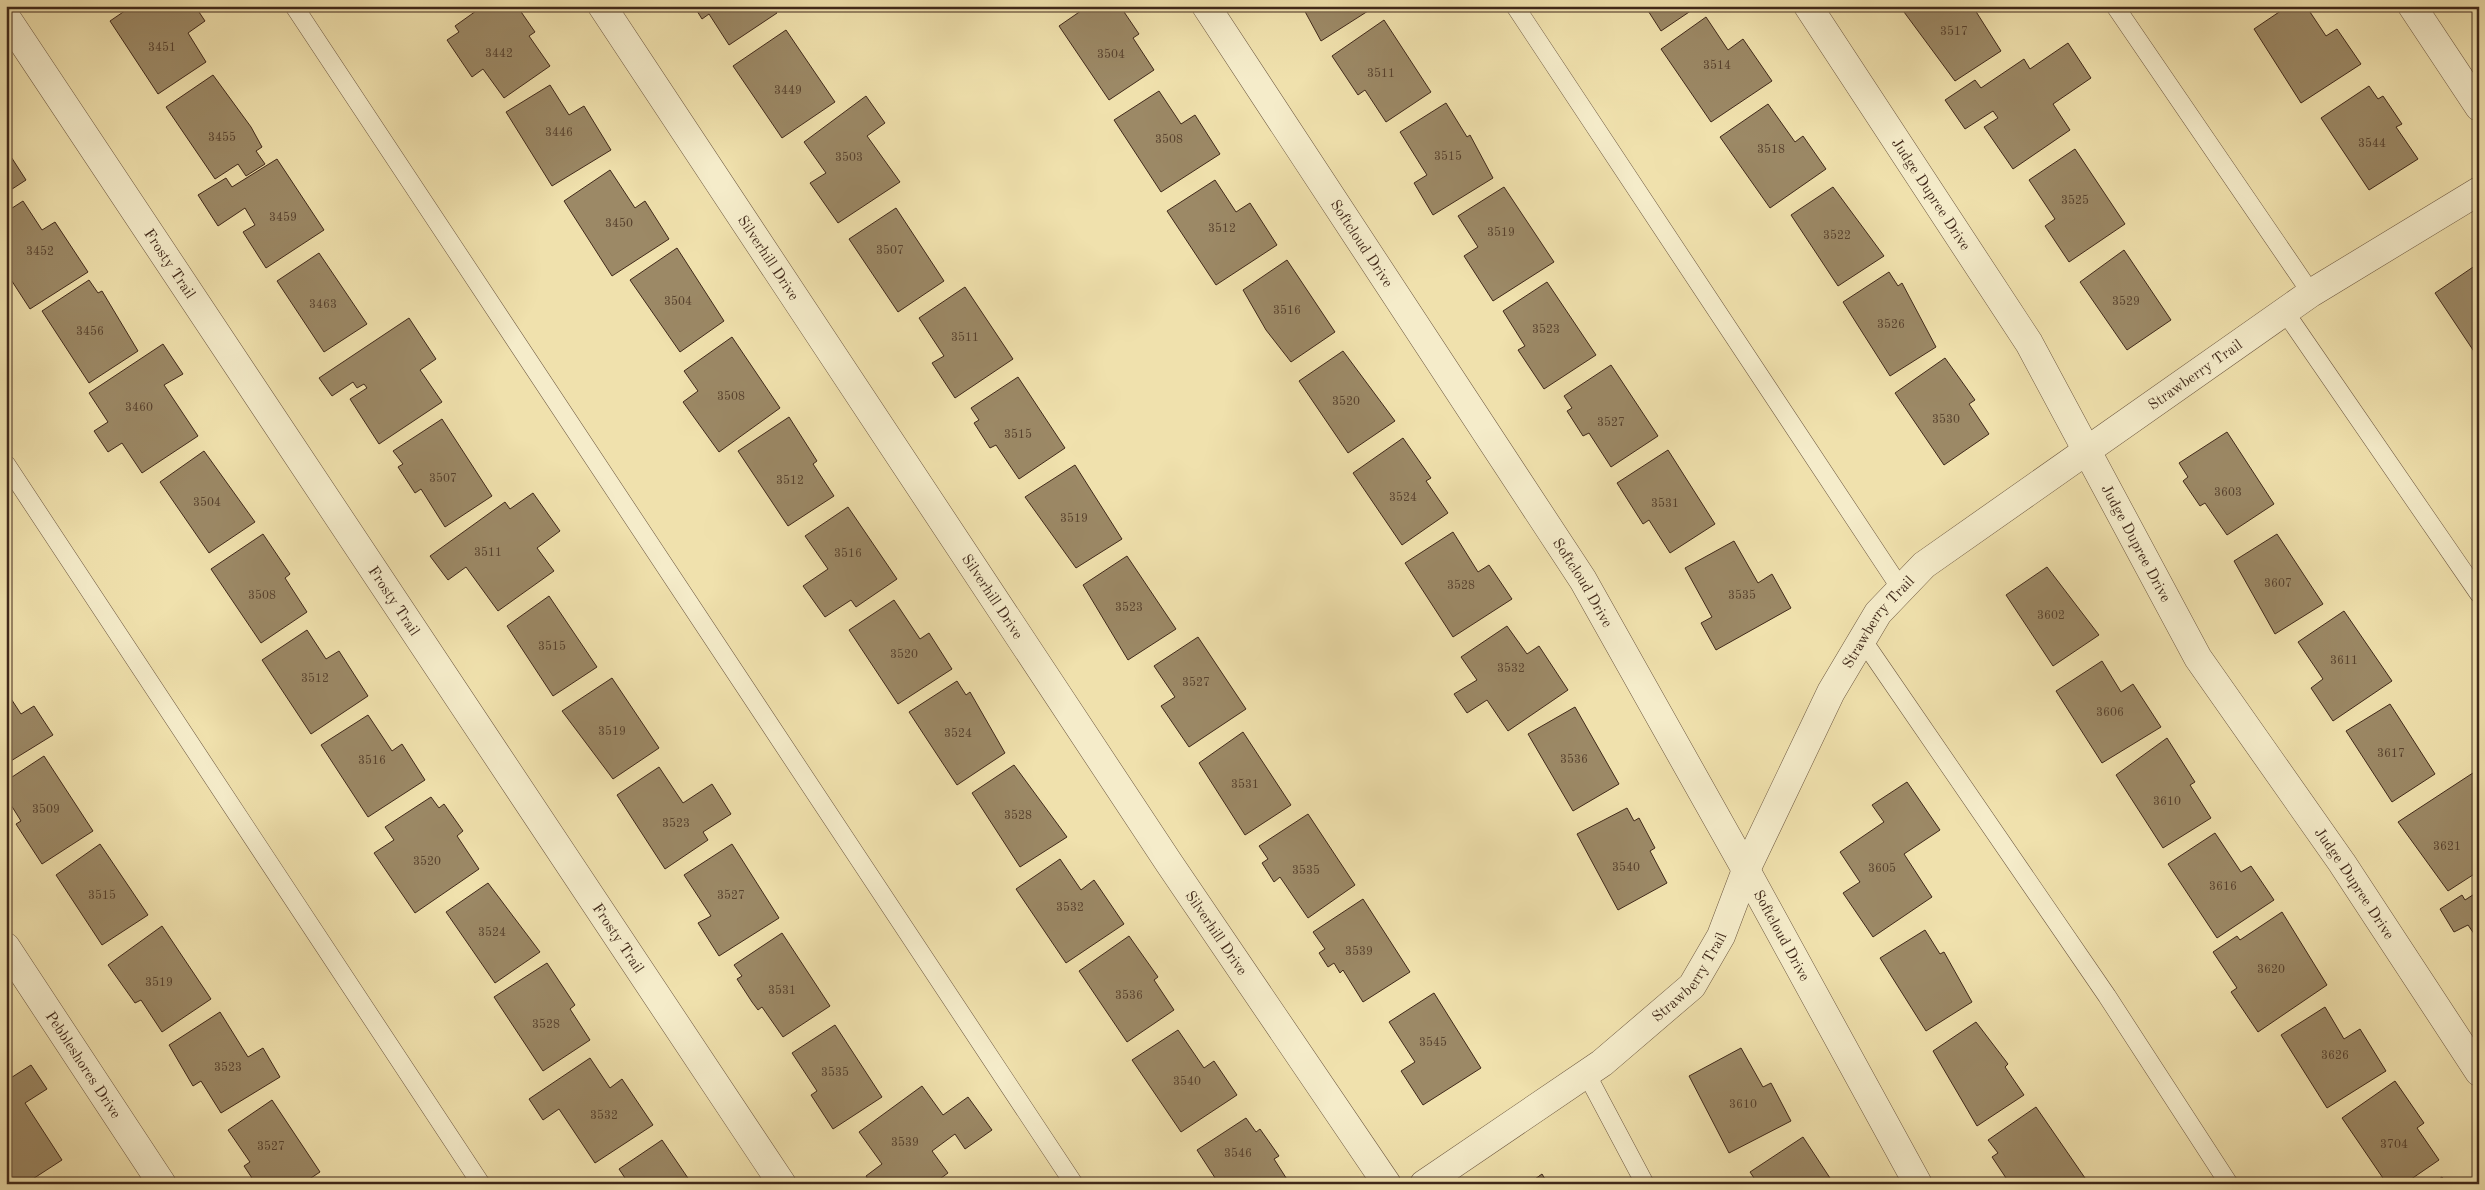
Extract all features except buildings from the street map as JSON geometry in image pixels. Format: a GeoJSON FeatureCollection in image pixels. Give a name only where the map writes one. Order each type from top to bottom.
{"type":"FeatureCollection","features":[{"type":"Feature","properties":{"kind":"street","name":"Silverhill Drive"},"geometry":{"type":"LineString","coordinates":[[602,6],[1158,847],[1387,1184]]}},
{"type":"Feature","properties":{"kind":"street","name":"Softcloud Drive"},"geometry":{"type":"LineString","coordinates":[[1206,6],[1583,580],[1746,870],[1918,1184]]}},
{"type":"Feature","properties":{"kind":"street","name":"Judge Dupree Drive"},"geometry":{"type":"LineString","coordinates":[[1808,6],[2029,343],[2198,658],[2342,863],[2479,1072]]}},
{"type":"Feature","properties":{"kind":"street"},"geometry":{"type":"LineString","coordinates":[[2412,6],[2479,107]]}},
{"type":"Feature","properties":{"kind":"street","name":"Frosty Trail"},"geometry":{"type":"LineString","coordinates":[[6,17],[782,1184]]}},
{"type":"Feature","properties":{"kind":"street","name":"Strawberry Trail"},"geometry":{"type":"LineString","coordinates":[[1424,1184],[1602,1063],[1692,986],[1721,936],[1746,870],[1831,692],[1878,613],[1924,565],[2312,293],[2479,190]]}},
{"type":"Feature","properties":{"kind":"street","name":"Pebbleshores Drive"},"geometry":{"type":"LineString","coordinates":[[6,947],[162,1184]]}},
{"type":"Feature","properties":{"kind":"lane"},"geometry":{"type":"LineString","coordinates":[[294,6],[1074,1184]]}},
{"type":"Feature","properties":{"kind":"lane"},"geometry":{"type":"LineString","coordinates":[[1515,6],[1901,589]]}},
{"type":"Feature","properties":{"kind":"lane"},"geometry":{"type":"LineString","coordinates":[[2115,6],[2312,293]]}},
{"type":"Feature","properties":{"kind":"lane"},"geometry":{"type":"LineString","coordinates":[[2285,312],[2479,594]]}},
{"type":"Feature","properties":{"kind":"lane"},"geometry":{"type":"LineString","coordinates":[[6,464],[481,1184]]}},
{"type":"Feature","properties":{"kind":"lane"},"geometry":{"type":"LineString","coordinates":[[1862,639],[2107,996],[2229,1184]]}},
{"type":"Feature","properties":{"kind":"lane"},"geometry":{"type":"LineString","coordinates":[[1586,1073],[1645,1184]]}}]}
